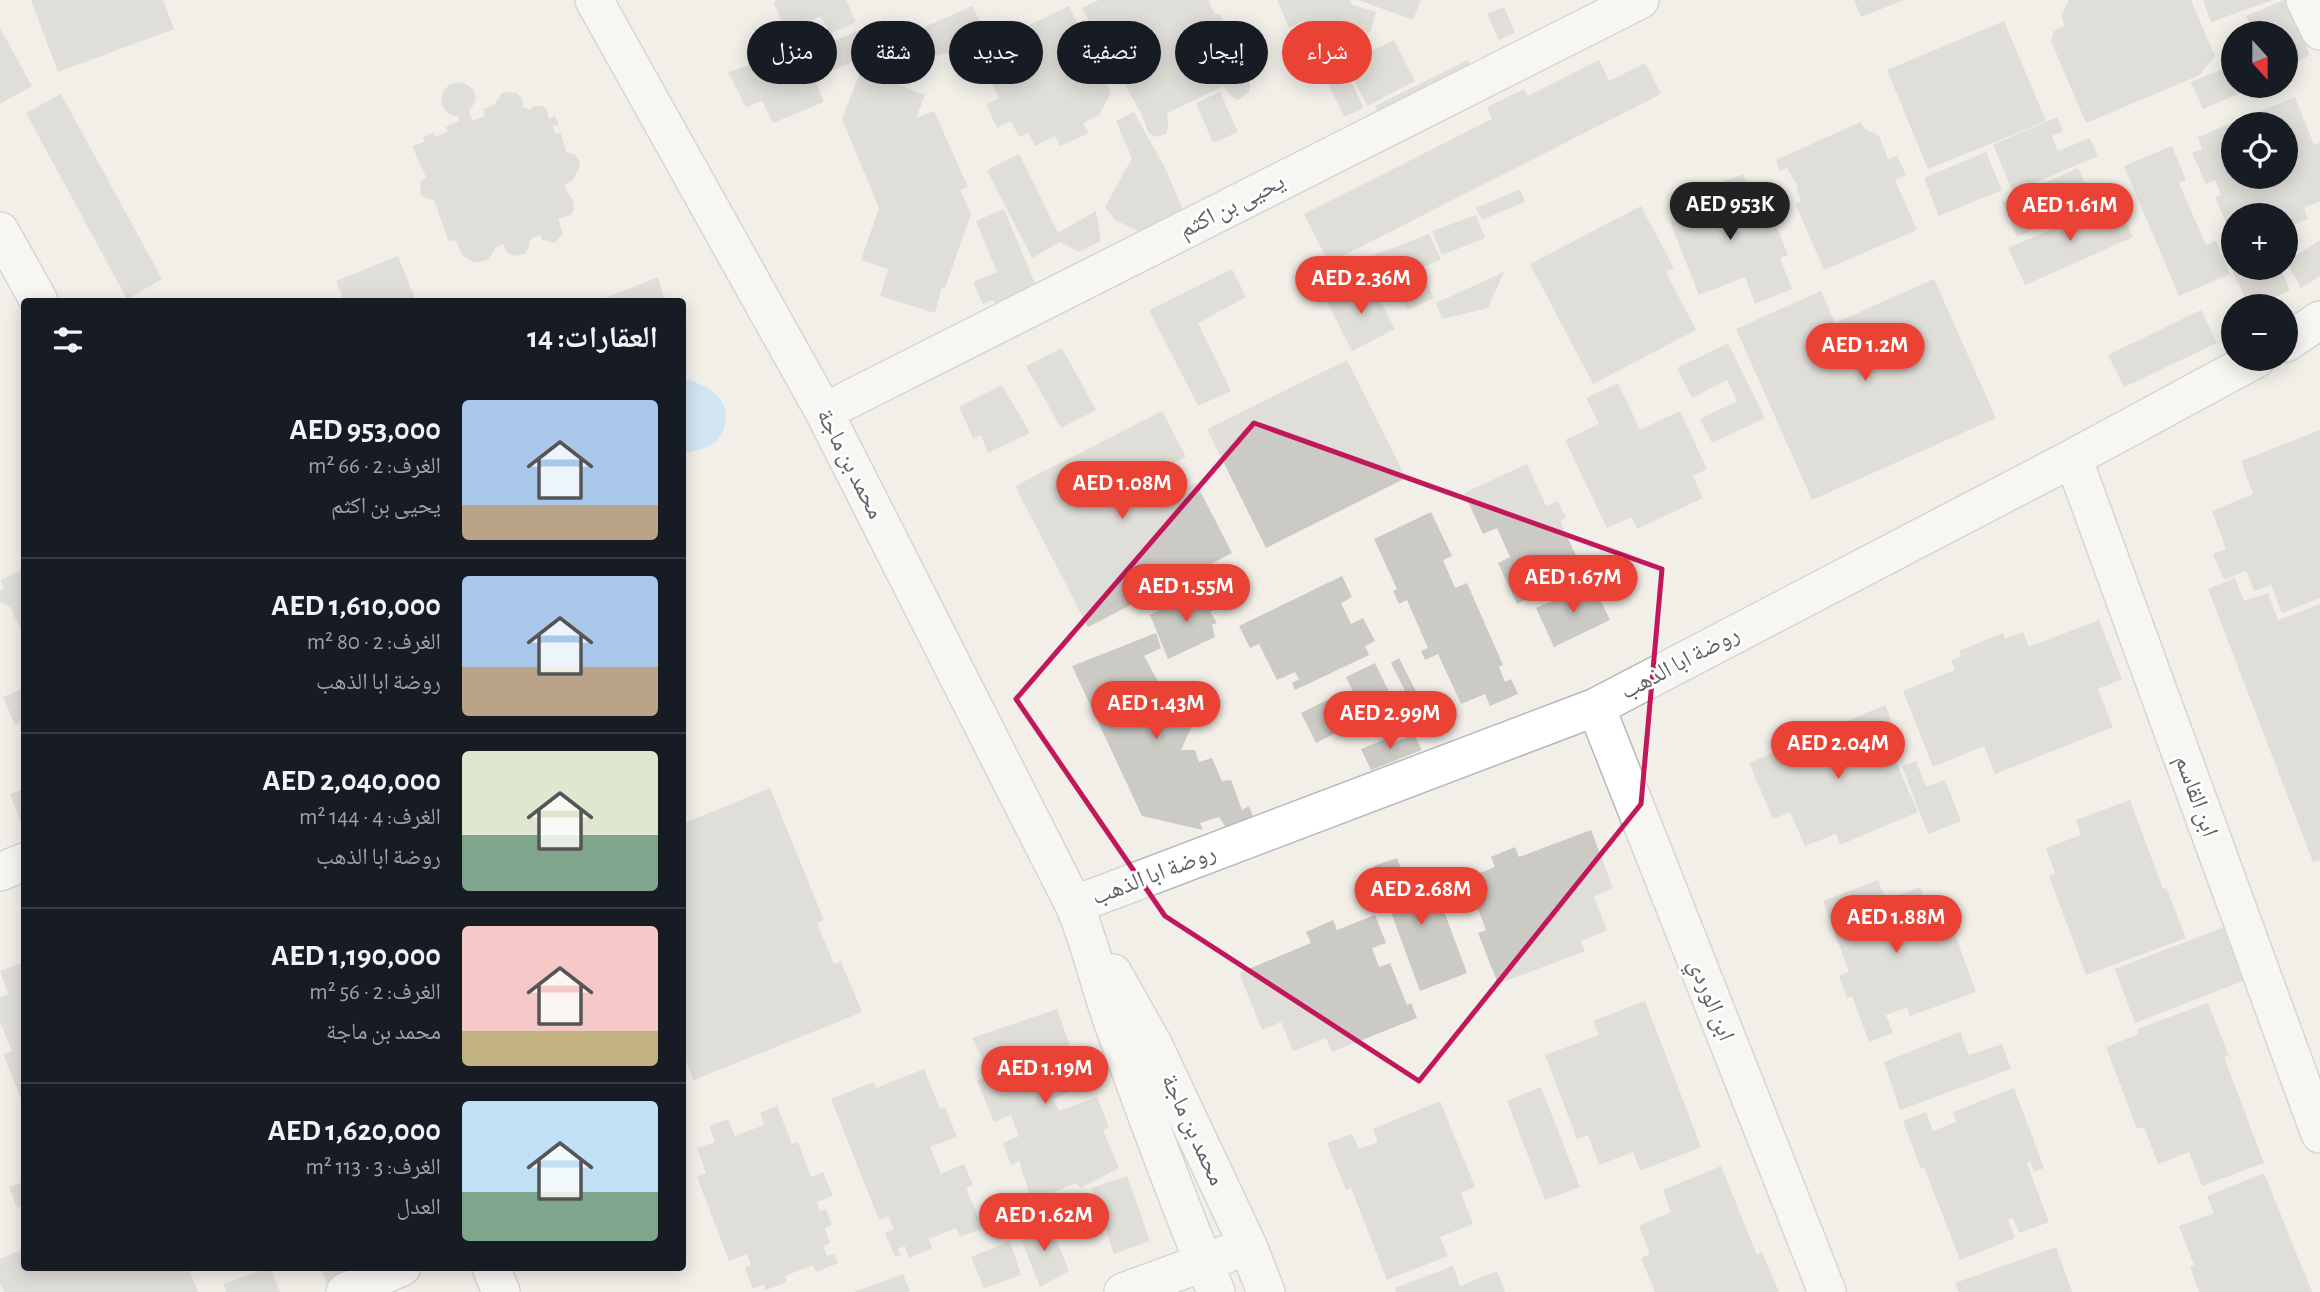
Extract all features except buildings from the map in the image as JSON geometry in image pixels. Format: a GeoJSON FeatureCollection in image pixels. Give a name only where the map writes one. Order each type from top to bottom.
{"type":"FeatureCollection","features":[{"type":"Feature","properties":{"kind":"street","name":"محمد بن ماجة"},"geometry":{"type":"LineString","coordinates":[[594,0],[824,412],[1081,921],[1147,1033],[1248,1246],[1266,1292]]}},
{"type":"Feature","properties":{"kind":"street","name":"يحيى بن اكثم"},"geometry":{"type":"LineString","coordinates":[[824,412],[1640,0]]}},
{"type":"Feature","properties":{"kind":"street"},"geometry":{"type":"LineString","coordinates":[[2305,0],[2320,31]]}},
{"type":"Feature","properties":{"kind":"street"},"geometry":{"type":"LineString","coordinates":[[0,231],[37,298]]}},
{"type":"Feature","properties":{"kind":"street","name":"روضة ابا الذهب"},"geometry":{"type":"LineString","coordinates":[[1081,921],[1596,707],[2234,371]]}},
{"type":"Feature","properties":{"kind":"street","name":"ابن القاسم"},"geometry":{"type":"LineString","coordinates":[[2073,458],[2312,1090],[2320,1134]]}},
{"type":"Feature","properties":{"kind":"street","name":"ابن الوردي"},"geometry":{"type":"LineString","coordinates":[[1596,707],[1827,1292]]}},
{"type":"Feature","properties":{"kind":"street"},"geometry":{"type":"LineString","coordinates":[[0,872],[21,863]]}},
{"type":"Feature","properties":{"kind":"street","name":"محمد بن ماجة"},"geometry":{"type":"LineString","coordinates":[[1081,921],[1124,1052],[1210,1278]]}},
{"type":"Feature","properties":{"kind":"street"},"geometry":{"type":"LineString","coordinates":[[1122,1292],[1210,1278],[1248,1246]]}},
{"type":"Feature","properties":{"kind":"street"},"geometry":{"type":"LineString","coordinates":[[345,1292],[393,1271]]}},
{"type":"Feature","properties":{"kind":"street"},"geometry":{"type":"LineString","coordinates":[[492,1271],[500,1292]]}},
{"type":"Feature","properties":{"kind":"highlighted area"},"geometry":{"type":"Polygon","coordinates":[[[1254,423],[1662,569],[1641,804],[1419,1081],[1165,916],[1016,699],[1254,423]]]}},
{"type":"Feature","properties":{"kind":"water"},"geometry":{"type":"Polygon","coordinates":[[[686,379],[712,391],[725,409],[723,431],[714,443],[686,453],[686,379]]]}}]}
